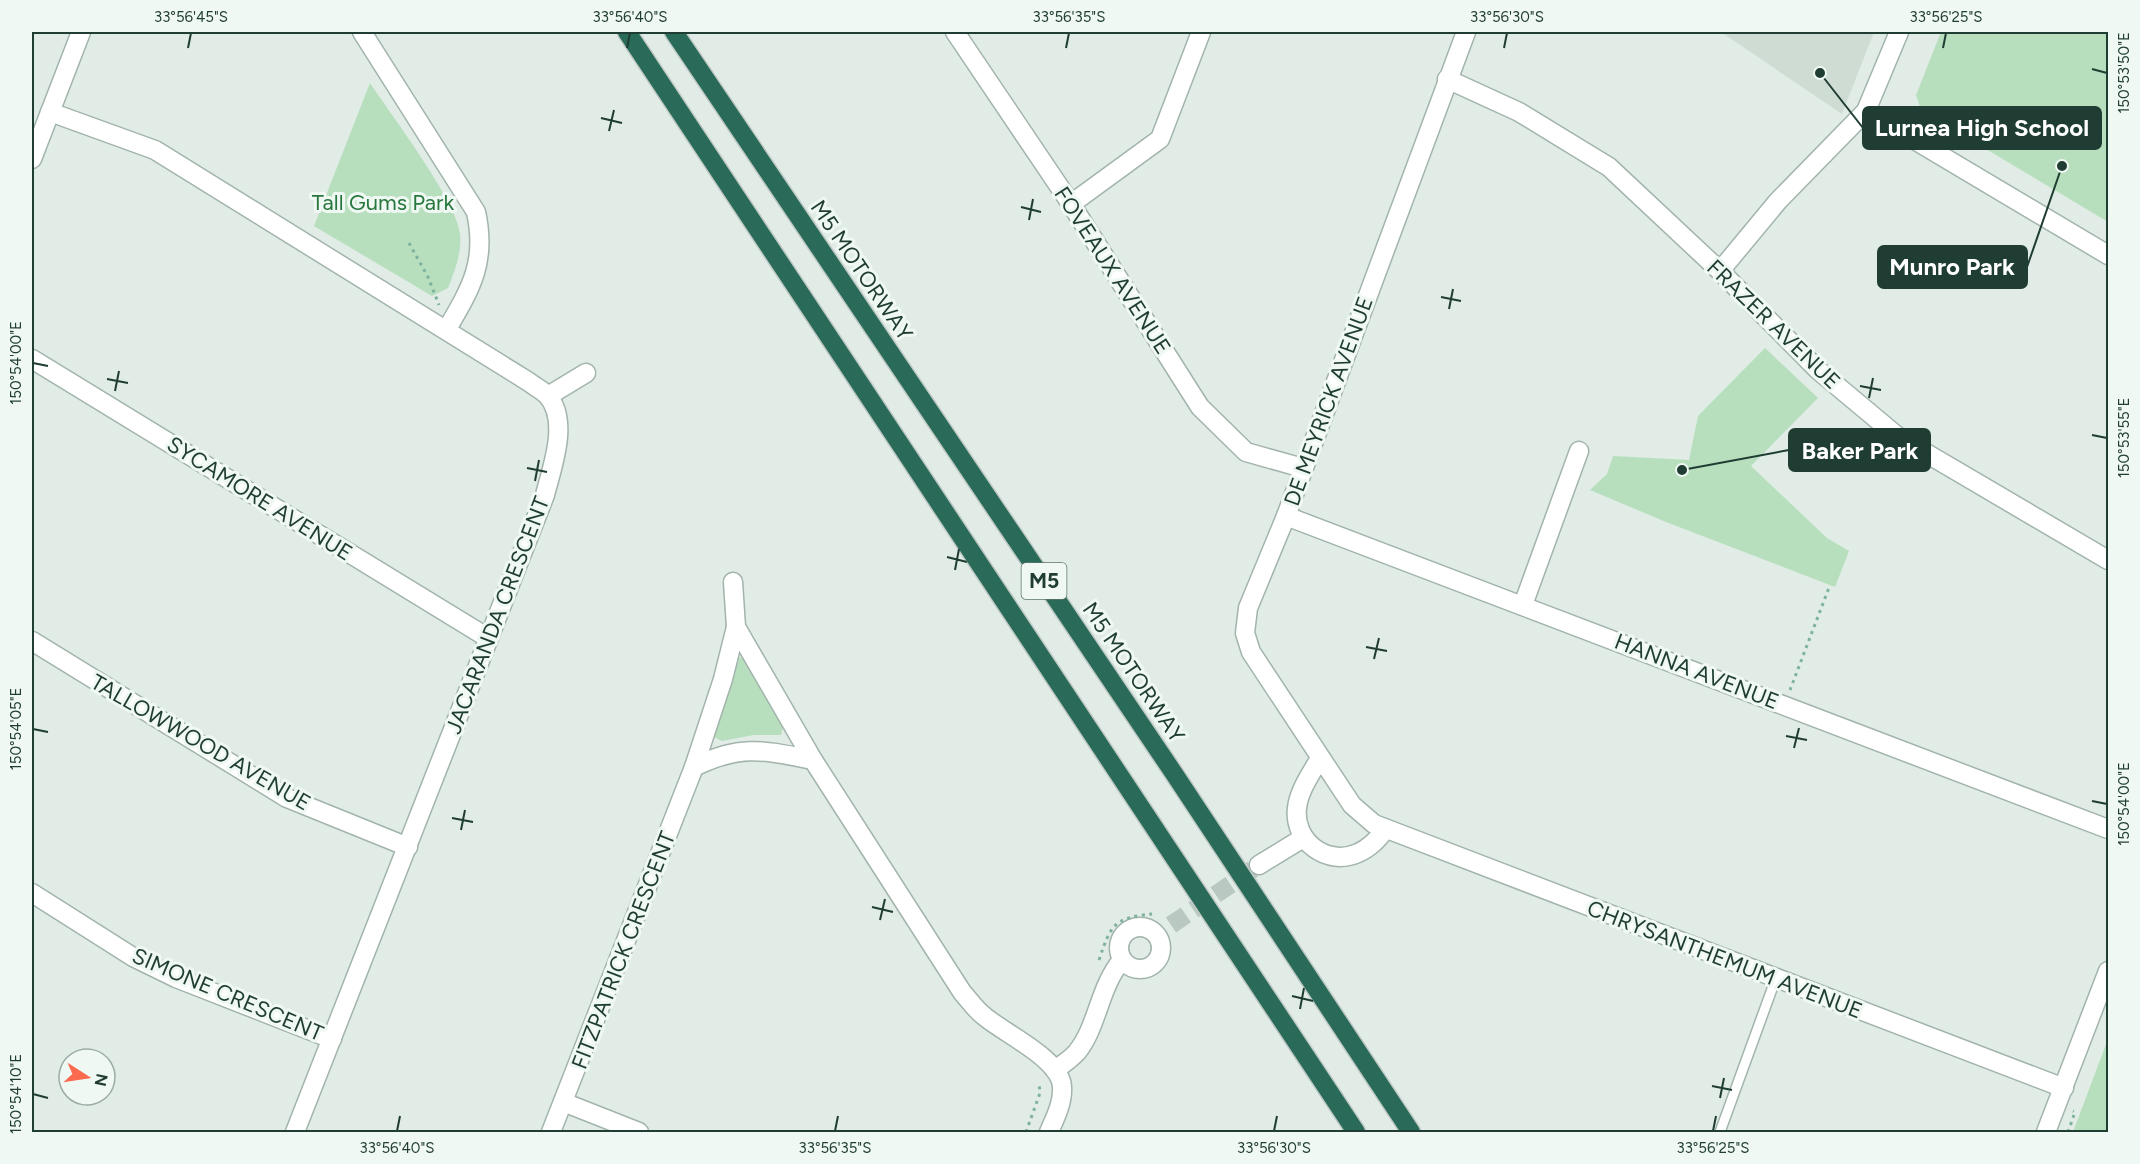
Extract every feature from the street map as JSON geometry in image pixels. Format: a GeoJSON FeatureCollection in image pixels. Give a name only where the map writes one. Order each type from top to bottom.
{"type":"FeatureCollection","features":[{"type":"Feature","properties":{"kind":"highway","name":"M5"},"geometry":{"type":"LineString","coordinates":[[627,32],[1356,1132]]}},
{"type":"Feature","properties":{"kind":"highway","name":"M5 MOTORWAY"},"geometry":{"type":"LineString","coordinates":[[674,32],[1175,775],[1412,1132]]}},
{"type":"Feature","properties":{"kind":"street"},"geometry":{"type":"LineString","coordinates":[[32,159],[81,32]]}},
{"type":"Feature","properties":{"kind":"street"},"geometry":{"type":"LineString","coordinates":[[362,32],[476,212],[481,235],[479,263],[471,287],[447,330]]}},
{"type":"Feature","properties":{"kind":"street","name":"FOVEAUX AVENUE"},"geometry":{"type":"LineString","coordinates":[[955,32],[1071,204],[1200,407],[1246,452],[1303,468]]}},
{"type":"Feature","properties":{"kind":"street"},"geometry":{"type":"LineString","coordinates":[[1071,204],[1160,139],[1201,32]]}},
{"type":"Feature","properties":{"kind":"street","name":"DE MEYRICK AVENUE"},"geometry":{"type":"LineString","coordinates":[[1352,805],[1251,652],[1245,633],[1248,608],[1286,516],[1466,32]]}},
{"type":"Feature","properties":{"kind":"street"},"geometry":{"type":"LineString","coordinates":[[1720,271],[1778,201],[1866,111],[1899,32]]}},
{"type":"Feature","properties":{"kind":"street","name":"FRAZER AVENUE"},"geometry":{"type":"LineString","coordinates":[[1447,79],[1519,112],[1609,167],[1720,271],[1818,370],[1897,435],[2109,560]]}},
{"type":"Feature","properties":{"kind":"street"},"geometry":{"type":"LineString","coordinates":[[1866,111],[2109,255]]}},
{"type":"Feature","properties":{"kind":"street"},"geometry":{"type":"LineString","coordinates":[[50,112],[155,150],[447,330],[549,396],[586,372]]}},
{"type":"Feature","properties":{"kind":"street","name":"SYCAMORE AVENUE"},"geometry":{"type":"LineString","coordinates":[[32,359],[488,638]]}},
{"type":"Feature","properties":{"kind":"street","name":"JACARANDA CRESCENT"},"geometry":{"type":"LineString","coordinates":[[295,1132],[545,495],[558,435],[557,417],[549,396]]}},
{"type":"Feature","properties":{"kind":"street"},"geometry":{"type":"LineString","coordinates":[[1523,605],[1579,451]]}},
{"type":"Feature","properties":{"kind":"street","name":"HANNA AVENUE"},"geometry":{"type":"LineString","coordinates":[[1286,516],[2109,829]]}},
{"type":"Feature","properties":{"kind":"street","name":"FITZPATRICK CRESCENT"},"geometry":{"type":"LineString","coordinates":[[551,1132],[694,767],[723,679],[736,627],[733,582]]}},
{"type":"Feature","properties":{"kind":"street","name":"FITZPATRICK CRESCENT"},"geometry":{"type":"LineString","coordinates":[[736,627],[813,760],[962,992],[982,1015],[1044,1058],[1055,1070]]}},
{"type":"Feature","properties":{"kind":"street","name":"TALLOWWOOD AVENUE"},"geometry":{"type":"LineString","coordinates":[[32,641],[287,798],[408,847]]}},
{"type":"Feature","properties":{"kind":"street"},"geometry":{"type":"LineString","coordinates":[[694,767],[741,750],[756,749],[813,760]]}},
{"type":"Feature","properties":{"kind":"street"},"geometry":{"type":"LineString","coordinates":[[1320,758],[1297,805],[1298,823],[1303,838],[1314,849],[1341,857],[1365,850],[1386,829]]}},
{"type":"Feature","properties":{"kind":"street","name":"CHRYSANTHEMUM AVENUE"},"geometry":{"type":"LineString","coordinates":[[1352,805],[1367,820],[1386,829],[2064,1088]]}},
{"type":"Feature","properties":{"kind":"street"},"geometry":{"type":"LineString","coordinates":[[1258,865],[1303,838]]}},
{"type":"Feature","properties":{"kind":"street","name":"SIMONE CRESCENT"},"geometry":{"type":"LineString","coordinates":[[32,893],[133,957],[176,978],[332,1039]]}},
{"type":"Feature","properties":{"kind":"street"},"geometry":{"type":"LineString","coordinates":[[1049,1132],[1062,1094],[1062,1085],[1055,1070],[1072,1058],[1081,1046],[1107,983],[1122,960],[1119,946],[1125,933],[1138,928],[1152,931],[1164,930],[1160,955],[1152,965],[1139,969],[1122,960]]}},
{"type":"Feature","properties":{"kind":"street"},"geometry":{"type":"LineString","coordinates":[[2046,1132],[2109,971]]}},
{"type":"Feature","properties":{"kind":"street"},"geometry":{"type":"LineString","coordinates":[[563,1102],[639,1132]]}},
{"type":"Feature","properties":{"kind":"lane"},"geometry":{"type":"LineString","coordinates":[[1720,1132],[1776,978]]}},
{"type":"Feature","properties":{"kind":"path"},"geometry":{"type":"LineString","coordinates":[[409,243],[428,277],[447,330]]}},
{"type":"Feature","properties":{"kind":"path"},"geometry":{"type":"LineString","coordinates":[[1784,705],[1830,585]]}},
{"type":"Feature","properties":{"kind":"path"},"geometry":{"type":"LineString","coordinates":[[1026,1132],[1040,1094],[1036,1078]]}},
{"type":"Feature","properties":{"kind":"path"},"geometry":{"type":"LineString","coordinates":[[2068,1132],[2075,1112]]}},
{"type":"Feature","properties":{"kind":"shaded area"},"geometry":{"type":"Polygon","coordinates":[[[1721,32],[1874,32],[1842,114],[1721,32]]]}},
{"type":"Feature","properties":{"kind":"green space"},"geometry":{"type":"Polygon","coordinates":[[[1941,32],[2108,32],[2108,222],[1921,110],[1916,95],[1941,32]]]}},
{"type":"Feature","properties":{"kind":"green space","name":"Tall Gums Park"},"geometry":{"type":"Polygon","coordinates":[[[370,83],[436,180],[456,219],[460,241],[455,268],[448,288],[432,296],[314,226],[370,83]]]}},
{"type":"Feature","properties":{"kind":"green space"},"geometry":{"type":"Polygon","coordinates":[[[1765,348],[1818,398],[1751,466],[1827,538],[1849,551],[1835,587],[1590,490],[1607,474],[1613,456],[1689,460],[1698,416],[1765,348]]]}},
{"type":"Feature","properties":{"kind":"green space"},"geometry":{"type":"Polygon","coordinates":[[[748,658],[761,691],[784,724],[781,735],[754,735],[722,741],[714,737],[712,732],[736,659],[748,658]]]}},
{"type":"Feature","properties":{"kind":"green space"},"geometry":{"type":"Polygon","coordinates":[[[2108,1039],[2108,1132],[2073,1132],[2108,1039]]]}},
{"type":"Feature","properties":{"kind":"tunnel"},"geometry":{"type":"LineString","coordinates":[[1171,925],[1259,865]]}},
{"type":"Feature","properties":{"kind":"place","name":"Lurnea High School"},"geometry":{"type":"Point","coordinates":[1820,73]}},
{"type":"Feature","properties":{"kind":"place","name":"Munro Park"},"geometry":{"type":"Point","coordinates":[2062,166]}},
{"type":"Feature","properties":{"kind":"place","name":"Baker Park"},"geometry":{"type":"Point","coordinates":[1682,470]}}]}
